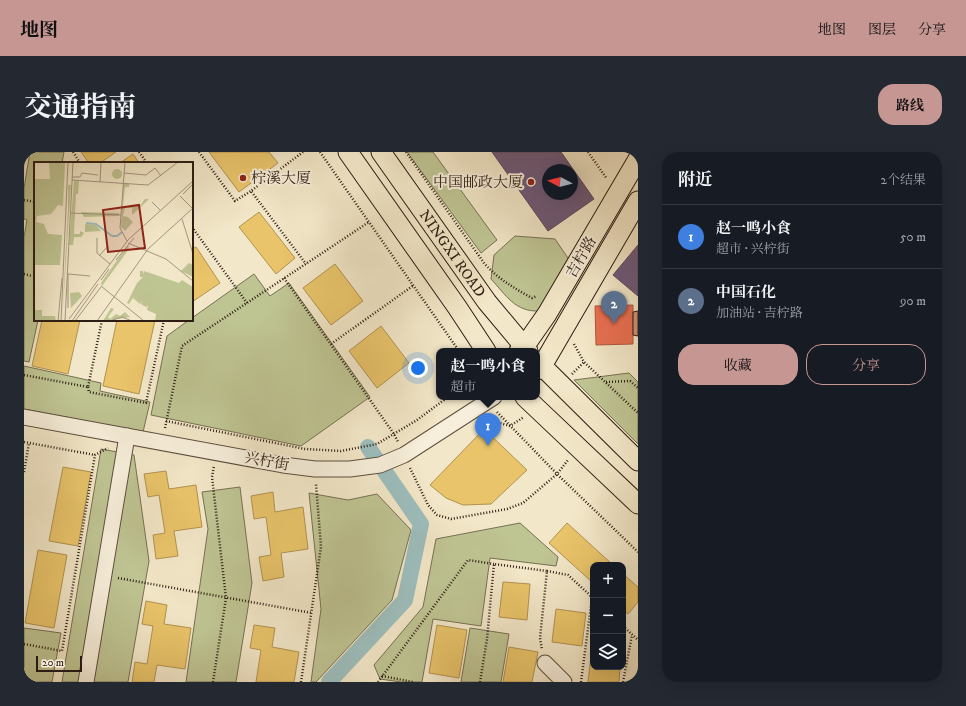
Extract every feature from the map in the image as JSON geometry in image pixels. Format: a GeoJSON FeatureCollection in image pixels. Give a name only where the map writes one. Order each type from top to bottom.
{"type":"FeatureCollection","features":[{"type":"Feature","properties":{"kind":"main road","name":"NINGXI ROAD"},"geometry":{"type":"LineString","coordinates":[[348,152],[484,348]]}},
{"type":"Feature","properties":{"kind":"main road","name":"NINGXI ROAD"},"geometry":{"type":"LineString","coordinates":[[381,152],[487,302],[522,348]]}},
{"type":"Feature","properties":{"kind":"main road","name":"吉柠路"},"geometry":{"type":"LineString","coordinates":[[525,348],[547,314],[638,159]]}},
{"type":"Feature","properties":{"kind":"main road"},"geometry":{"type":"LineString","coordinates":[[383,201],[404,184]]}},
{"type":"Feature","properties":{"kind":"main road"},"geometry":{"type":"LineString","coordinates":[[540,364],[635,213]]}},
{"type":"Feature","properties":{"kind":"main road"},"geometry":{"type":"LineString","coordinates":[[540,367],[638,461]]}},
{"type":"Feature","properties":{"kind":"main road"},"geometry":{"type":"LineString","coordinates":[[528,400],[638,504]]}},
{"type":"Feature","properties":{"kind":"street","name":"兴柠街"},"geometry":{"type":"LineString","coordinates":[[24,418],[283,465],[315,469],[350,468],[380,465],[404,455],[468,415],[485,400]]}},
{"type":"Feature","properties":{"kind":"street"},"geometry":{"type":"LineString","coordinates":[[86,682],[127,436]]}},
{"type":"Feature","properties":{"kind":"street"},"geometry":{"type":"LineString","coordinates":[[545,663],[564,682]]}},
{"type":"Feature","properties":{"kind":"path"},"geometry":{"type":"LineString","coordinates":[[73,152],[79,162]]}},
{"type":"Feature","properties":{"kind":"path"},"geometry":{"type":"LineString","coordinates":[[139,152],[146,162]]}},
{"type":"Feature","properties":{"kind":"path"},"geometry":{"type":"LineString","coordinates":[[199,152],[235,201],[303,152]]}},
{"type":"Feature","properties":{"kind":"path"},"geometry":{"type":"LineString","coordinates":[[320,152],[457,348]]}},
{"type":"Feature","properties":{"kind":"path"},"geometry":{"type":"LineString","coordinates":[[406,152],[484,263],[497,278],[532,298],[540,294]]}},
{"type":"Feature","properties":{"kind":"path"},"geometry":{"type":"LineString","coordinates":[[588,152],[618,194]]}},
{"type":"Feature","properties":{"kind":"path"},"geometry":{"type":"LineString","coordinates":[[251,190],[306,264]]}},
{"type":"Feature","properties":{"kind":"path"},"geometry":{"type":"LineString","coordinates":[[24,200],[34,202]]}},
{"type":"Feature","properties":{"kind":"path"},"geometry":{"type":"LineString","coordinates":[[162,443],[182,346],[369,222]]}},
{"type":"Feature","properties":{"kind":"path"},"geometry":{"type":"LineString","coordinates":[[193,228],[247,303]]}},
{"type":"Feature","properties":{"kind":"path"},"geometry":{"type":"LineString","coordinates":[[24,274],[32,276]]}},
{"type":"Feature","properties":{"kind":"path"},"geometry":{"type":"LineString","coordinates":[[331,344],[414,285]]}},
{"type":"Feature","properties":{"kind":"path"},"geometry":{"type":"LineString","coordinates":[[102,321],[88,387],[89,392],[146,403],[164,321]]}},
{"type":"Feature","properties":{"kind":"path"},"geometry":{"type":"LineString","coordinates":[[571,340],[584,362],[638,413]]}},
{"type":"Feature","properties":{"kind":"path"},"geometry":{"type":"LineString","coordinates":[[24,375],[88,387]]}},
{"type":"Feature","properties":{"kind":"path"},"geometry":{"type":"LineString","coordinates":[[605,382],[630,381],[638,388]]}},
{"type":"Feature","properties":{"kind":"path"},"geometry":{"type":"LineString","coordinates":[[166,421],[305,449],[340,451],[377,444],[416,420],[444,400]]}},
{"type":"Feature","properties":{"kind":"path"},"geometry":{"type":"LineString","coordinates":[[487,400],[557,474],[638,552]]}},
{"type":"Feature","properties":{"kind":"path"},"geometry":{"type":"LineString","coordinates":[[24,442],[96,455],[127,436]]}},
{"type":"Feature","properties":{"kind":"path"},"geometry":{"type":"LineString","coordinates":[[24,472],[29,443]]}},
{"type":"Feature","properties":{"kind":"path"},"geometry":{"type":"LineString","coordinates":[[213,682],[226,598],[212,477],[217,453]]}},
{"type":"Feature","properties":{"kind":"path"},"geometry":{"type":"LineString","coordinates":[[24,644],[62,651],[96,455]]}},
{"type":"Feature","properties":{"kind":"path"},"geometry":{"type":"LineString","coordinates":[[301,682],[321,547],[315,469]]}},
{"type":"Feature","properties":{"kind":"path"},"geometry":{"type":"LineString","coordinates":[[378,682],[468,560],[568,575],[590,595]]}},
{"type":"Feature","properties":{"kind":"path"},"geometry":{"type":"LineString","coordinates":[[480,682],[487,639],[494,564]]}},
{"type":"Feature","properties":{"kind":"path"},"geometry":{"type":"LineString","coordinates":[[545,663],[540,638],[547,571]]}},
{"type":"Feature","properties":{"kind":"path"},"geometry":{"type":"LineString","coordinates":[[104,576],[312,613]]}},
{"type":"Feature","properties":{"kind":"path"},"geometry":{"type":"LineString","coordinates":[[580,682],[590,617]]}},
{"type":"Feature","properties":{"kind":"path"},"geometry":{"type":"LineString","coordinates":[[626,629],[638,640]]}},
{"type":"Feature","properties":{"kind":"path"},"geometry":{"type":"LineString","coordinates":[[623,682],[632,635]]}},
{"type":"Feature","properties":{"kind":"path"},"geometry":{"type":"LineString","coordinates":[[382,676],[413,682]]}},
{"type":"Feature","properties":{"kind":"green space"},"geometry":{"type":"Polygon","coordinates":[[[30,152],[64,152],[62,162],[34,162],[34,321],[38,321],[29,362],[24,361],[24,237],[27,220],[24,219],[24,188],[30,152]]]}},
{"type":"Feature","properties":{"kind":"green space"},"geometry":{"type":"Polygon","coordinates":[[[407,152],[433,152],[497,240],[481,253],[407,152]]]}},
{"type":"Feature","properties":{"kind":"green space"},"geometry":{"type":"Polygon","coordinates":[[[515,236],[555,239],[570,261],[539,311],[531,311],[517,306],[491,279],[494,255],[515,236]]]}},
{"type":"Feature","properties":{"kind":"green space"},"geometry":{"type":"Polygon","coordinates":[[[254,274],[270,296],[289,283],[370,397],[301,446],[151,415],[167,336],[188,321],[193,321],[193,317],[254,274]]]}},
{"type":"Feature","properties":{"kind":"green space"},"geometry":{"type":"Polygon","coordinates":[[[24,366],[101,383],[100,391],[150,402],[143,432],[24,409],[24,366]]]}},
{"type":"Feature","properties":{"kind":"green space"},"geometry":{"type":"Polygon","coordinates":[[[629,373],[638,382],[638,444],[574,380],[629,373]]]}},
{"type":"Feature","properties":{"kind":"green space"},"geometry":{"type":"Polygon","coordinates":[[[101,449],[134,455],[149,561],[128,682],[62,682],[101,449]]]}},
{"type":"Feature","properties":{"kind":"green space"},"geometry":{"type":"Polygon","coordinates":[[[240,487],[252,583],[236,682],[186,682],[208,529],[202,492],[240,487]]]}},
{"type":"Feature","properties":{"kind":"green space"},"geometry":{"type":"Polygon","coordinates":[[[309,493],[348,500],[377,494],[411,530],[392,600],[316,682],[311,682],[321,609],[309,493]]]}},
{"type":"Feature","properties":{"kind":"green space"},"geometry":{"type":"Polygon","coordinates":[[[520,523],[558,557],[556,566],[490,558],[481,626],[433,619],[422,682],[401,682],[380,679],[374,665],[423,607],[436,539],[520,523]]]}},
{"type":"Feature","properties":{"kind":"green space"},"geometry":{"type":"Polygon","coordinates":[[[24,628],[61,633],[52,682],[24,682],[24,628]]]}},
{"type":"Feature","properties":{"kind":"green space"},"geometry":{"type":"Polygon","coordinates":[[[470,628],[509,634],[501,682],[461,682],[470,628]]]}},
{"type":"Feature","properties":{"kind":"building: 住宅"},"geometry":{"type":"Polygon","coordinates":[[[81,152],[116,152],[101,162],[88,162],[81,152]]]}},
{"type":"Feature","properties":{"kind":"building: 住宅","name":"柠溪大厦"},"geometry":{"type":"Polygon","coordinates":[[[209,152],[269,152],[278,163],[239,192],[209,152]]]}},
{"type":"Feature","properties":{"kind":"building: 住宅"},"geometry":{"type":"Polygon","coordinates":[[[133,154],[138,162],[121,162],[133,154]]]}},
{"type":"Feature","properties":{"kind":"building: 住宅"},"geometry":{"type":"Polygon","coordinates":[[[259,212],[295,258],[276,274],[239,227],[259,212]]]}},
{"type":"Feature","properties":{"kind":"building: 住宅"},"geometry":{"type":"Polygon","coordinates":[[[196,247],[220,283],[193,301],[193,248],[196,247]]]}},
{"type":"Feature","properties":{"kind":"building: 住宅"},"geometry":{"type":"Polygon","coordinates":[[[335,264],[363,301],[331,325],[303,288],[335,264]]]}},
{"type":"Feature","properties":{"kind":"building: 住宅"},"geometry":{"type":"Polygon","coordinates":[[[42,321],[80,321],[68,374],[32,366],[42,321]]]}},
{"type":"Feature","properties":{"kind":"building: 住宅"},"geometry":{"type":"Polygon","coordinates":[[[117,321],[155,321],[139,394],[103,386],[117,321]]]}},
{"type":"Feature","properties":{"kind":"building: 住宅"},"geometry":{"type":"Polygon","coordinates":[[[381,326],[409,363],[377,388],[349,351],[381,326]]]}},
{"type":"Feature","properties":{"kind":"building: 住宅"},"geometry":{"type":"Polygon","coordinates":[[[484,429],[527,470],[491,504],[463,505],[446,498],[430,485],[484,429]]]}},
{"type":"Feature","properties":{"kind":"building: 住宅"},"geometry":{"type":"Polygon","coordinates":[[[63,467],[91,472],[78,546],[49,541],[63,467]]]}},
{"type":"Feature","properties":{"kind":"building: 住宅"},"geometry":{"type":"Polygon","coordinates":[[[166,471],[169,489],[196,485],[202,527],[174,531],[178,556],[156,559],[153,535],[165,533],[159,495],[148,497],[144,474],[166,471]]]}},
{"type":"Feature","properties":{"kind":"building: 住宅"},"geometry":{"type":"Polygon","coordinates":[[[273,492],[275,512],[303,507],[308,549],[281,553],[284,577],[263,581],[259,557],[271,555],[266,517],[254,519],[251,496],[273,492]]]}},
{"type":"Feature","properties":{"kind":"building: 住宅"},"geometry":{"type":"Polygon","coordinates":[[[567,523],[610,562],[590,562],[590,580],[549,543],[567,523]]]}},
{"type":"Feature","properties":{"kind":"building: 住宅"},"geometry":{"type":"Polygon","coordinates":[[[38,550],[67,555],[54,628],[25,623],[38,550]]]}},
{"type":"Feature","properties":{"kind":"building: 住宅"},"geometry":{"type":"Polygon","coordinates":[[[626,577],[638,587],[638,602],[628,614],[626,612],[626,577]]]}},
{"type":"Feature","properties":{"kind":"building: 住宅"},"geometry":{"type":"Polygon","coordinates":[[[503,582],[530,584],[527,620],[499,617],[503,582]]]}},
{"type":"Feature","properties":{"kind":"building: 住宅"},"geometry":{"type":"Polygon","coordinates":[[[146,601],[167,605],[164,624],[191,628],[185,669],[157,665],[154,682],[132,682],[135,662],[147,664],[153,626],[142,624],[146,601]]]}},
{"type":"Feature","properties":{"kind":"building: 住宅"},"geometry":{"type":"Polygon","coordinates":[[[556,609],[586,613],[582,646],[552,642],[556,609]]]}},
{"type":"Feature","properties":{"kind":"building: 住宅"},"geometry":{"type":"Polygon","coordinates":[[[254,625],[275,628],[272,647],[299,652],[294,682],[256,682],[261,650],[250,648],[254,625]]]}},
{"type":"Feature","properties":{"kind":"building: 住宅"},"geometry":{"type":"Polygon","coordinates":[[[437,625],[467,630],[459,678],[429,673],[437,625]]]}},
{"type":"Feature","properties":{"kind":"building: 住宅"},"geometry":{"type":"Polygon","coordinates":[[[509,647],[538,652],[532,682],[503,682],[509,647]]]}},
{"type":"Feature","properties":{"kind":"building: 住宅"},"geometry":{"type":"Polygon","coordinates":[[[590,665],[590,670],[620,670],[619,682],[588,682],[590,665]]]}},
{"type":"Feature","properties":{"kind":"building: 商业"},"geometry":{"type":"Polygon","coordinates":[[[633,305],[633,344],[596,345],[595,306],[633,305]]]}},
{"type":"Feature","properties":{"kind":"building: 办公","name":"中国邮政大厦"},"geometry":{"type":"Polygon","coordinates":[[[492,152],[561,152],[569,164],[542,164],[542,200],[578,200],[578,176],[594,199],[548,231],[492,152]]]}},
{"type":"Feature","properties":{"kind":"building: 办公"},"geometry":{"type":"Polygon","coordinates":[[[638,245],[638,296],[613,275],[638,245]]]}},
{"type":"Feature","properties":{"kind":"building: 其他"},"geometry":{"type":"Polygon","coordinates":[[[638,311],[638,336],[633,335],[633,312],[638,311]]]}},
{"type":"Feature","properties":{"kind":"waterway"},"geometry":{"type":"LineString","coordinates":[[329,682],[405,600],[421,524],[368,447]]}},
{"type":"Feature","properties":{"kind":"place","name":"柠溪大厦"},"geometry":{"type":"Point","coordinates":[243,178]}},
{"type":"Feature","properties":{"kind":"place","name":"中国邮政大厦"},"geometry":{"type":"Point","coordinates":[531,182]}},
{"type":"Feature","properties":{"kind":"place","name":"中国石化"},"geometry":{"type":"Point","coordinates":[614,324]}},
{"type":"Feature","properties":{"kind":"place","name":"赵一鸣小食"},"geometry":{"type":"Point","coordinates":[488,446]}}]}
